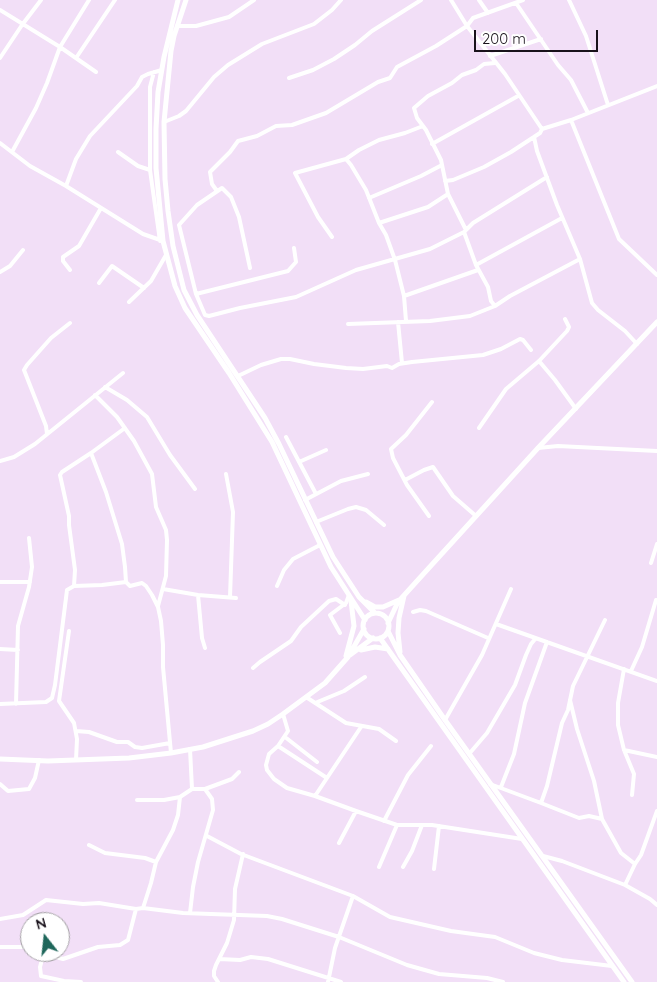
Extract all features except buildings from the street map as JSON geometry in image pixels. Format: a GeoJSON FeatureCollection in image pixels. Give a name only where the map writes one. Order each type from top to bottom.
{"type":"FeatureCollection","features":[{"type":"Feature","properties":{"kind":"main road"},"geometry":{"type":"LineString","coordinates":[[178,0],[157,101],[156,168],[162,241],[175,286],[185,308],[229,373],[272,442],[331,567],[364,620],[366,634],[373,638],[380,638],[388,631]]}},
{"type":"Feature","properties":{"kind":"main road"},"geometry":{"type":"LineString","coordinates":[[186,0],[171,51],[164,122],[165,179],[168,211],[173,246],[184,290],[197,316],[238,376],[279,444],[333,557],[359,597],[377,613],[384,616],[388,623]]}},
{"type":"Feature","properties":{"kind":"main road"},"geometry":{"type":"LineString","coordinates":[[632,982],[400,655],[388,631],[388,623],[399,601],[405,594],[538,448],[657,322]]}},
{"type":"Feature","properties":{"kind":"main road"},"geometry":{"type":"LineString","coordinates":[[400,655],[399,618],[405,594]]}},
{"type":"Feature","properties":{"kind":"main road"},"geometry":{"type":"LineString","coordinates":[[346,659],[354,626],[350,597]]}},
{"type":"Feature","properties":{"kind":"main road"},"geometry":{"type":"LineString","coordinates":[[359,597],[378,607],[387,606],[399,601]]}},
{"type":"Feature","properties":{"kind":"main road"},"geometry":{"type":"LineString","coordinates":[[364,620],[368,616],[399,601]]}},
{"type":"Feature","properties":{"kind":"main road"},"geometry":{"type":"LineString","coordinates":[[0,759],[76,760],[129,758],[190,749],[253,731],[283,714],[325,683],[346,659],[364,629]]}},
{"type":"Feature","properties":{"kind":"main road"},"geometry":{"type":"LineString","coordinates":[[346,659],[373,638]]}},
{"type":"Feature","properties":{"kind":"main road"},"geometry":{"type":"LineString","coordinates":[[380,638],[624,982]]}},
{"type":"Feature","properties":{"kind":"main road"},"geometry":{"type":"LineString","coordinates":[[358,650],[375,647],[388,649]]}},
{"type":"Feature","properties":{"kind":"street"},"geometry":{"type":"LineString","coordinates":[[0,58],[22,24],[41,0]]}},
{"type":"Feature","properties":{"kind":"street"},"geometry":{"type":"LineString","coordinates":[[12,152],[36,108],[60,47],[89,0]]}},
{"type":"Feature","properties":{"kind":"street"},"geometry":{"type":"LineString","coordinates":[[76,58],[114,0]]}},
{"type":"Feature","properties":{"kind":"street"},"geometry":{"type":"LineString","coordinates":[[177,26],[196,26],[229,17],[254,0]]}},
{"type":"Feature","properties":{"kind":"street"},"geometry":{"type":"LineString","coordinates":[[164,122],[175,118],[186,110],[214,77],[228,66],[262,44],[314,24],[341,0]]}},
{"type":"Feature","properties":{"kind":"street"},"geometry":{"type":"LineString","coordinates":[[289,78],[313,70],[334,58],[421,0]]}},
{"type":"Feature","properties":{"kind":"street"},"geometry":{"type":"LineString","coordinates":[[451,0],[542,129]]}},
{"type":"Feature","properties":{"kind":"street"},"geometry":{"type":"LineString","coordinates":[[480,0],[488,13]]}},
{"type":"Feature","properties":{"kind":"street"},"geometry":{"type":"LineString","coordinates":[[217,191],[212,184],[210,172],[238,141],[257,136],[276,126],[292,125],[326,113],[378,82],[390,78],[397,67],[428,52],[468,26],[473,18],[523,0]]}},
{"type":"Feature","properties":{"kind":"street"},"geometry":{"type":"LineString","coordinates":[[569,0],[586,36],[608,105]]}},
{"type":"Feature","properties":{"kind":"street"},"geometry":{"type":"LineString","coordinates":[[516,3],[558,65],[571,80],[588,113]]}},
{"type":"Feature","properties":{"kind":"street"},"geometry":{"type":"LineString","coordinates":[[0,10],[96,72]]}},
{"type":"Feature","properties":{"kind":"street"},"geometry":{"type":"LineString","coordinates":[[490,56],[541,39]]}},
{"type":"Feature","properties":{"kind":"street"},"geometry":{"type":"LineString","coordinates":[[495,306],[491,301],[488,287],[478,270],[465,231],[448,194],[443,167],[414,109],[415,106],[452,84],[462,75],[476,70],[484,64],[496,63]]}},
{"type":"Feature","properties":{"kind":"street"},"geometry":{"type":"LineString","coordinates":[[66,186],[76,159],[90,136],[137,86],[142,77],[162,70]]}},
{"type":"Feature","properties":{"kind":"street"},"geometry":{"type":"LineString","coordinates":[[0,143],[30,166],[143,234],[162,241],[150,170],[150,87],[154,72]]}},
{"type":"Feature","properties":{"kind":"street"},"geometry":{"type":"LineString","coordinates":[[445,181],[453,180],[484,168],[534,138],[542,129],[571,120],[657,86]]}},
{"type":"Feature","properties":{"kind":"street"},"geometry":{"type":"LineString","coordinates":[[432,144],[518,96]]}},
{"type":"Feature","properties":{"kind":"street"},"geometry":{"type":"LineString","coordinates":[[571,120],[620,239],[657,275]]}},
{"type":"Feature","properties":{"kind":"street"},"geometry":{"type":"LineString","coordinates":[[332,237],[318,217],[295,173],[346,159],[379,140],[423,126]]}},
{"type":"Feature","properties":{"kind":"street"},"geometry":{"type":"LineString","coordinates":[[534,138],[562,218],[580,259],[594,307],[625,331],[637,344]]}},
{"type":"Feature","properties":{"kind":"street"},"geometry":{"type":"LineString","coordinates":[[118,152],[138,166],[150,170]]}},
{"type":"Feature","properties":{"kind":"street"},"geometry":{"type":"LineString","coordinates":[[346,159],[351,165],[386,235],[395,260],[404,296],[406,321]]}},
{"type":"Feature","properties":{"kind":"street"},"geometry":{"type":"LineString","coordinates":[[368,198],[443,167]]}},
{"type":"Feature","properties":{"kind":"street"},"geometry":{"type":"LineString","coordinates":[[250,268],[237,211],[225,189],[222,188],[198,204],[179,225],[196,294],[205,315],[209,316],[296,296],[356,270],[430,249],[465,231],[473,223],[547,178]]}},
{"type":"Feature","properties":{"kind":"street"},"geometry":{"type":"LineString","coordinates":[[379,223],[428,207],[448,194]]}},
{"type":"Feature","properties":{"kind":"street"},"geometry":{"type":"LineString","coordinates":[[70,270],[63,261],[63,257],[79,246],[101,208]]}},
{"type":"Feature","properties":{"kind":"street"},"geometry":{"type":"LineString","coordinates":[[476,265],[562,218]]}},
{"type":"Feature","properties":{"kind":"street"},"geometry":{"type":"LineString","coordinates":[[196,294],[288,271],[296,262],[294,248]]}},
{"type":"Feature","properties":{"kind":"street"},"geometry":{"type":"LineString","coordinates":[[0,272],[10,266],[23,250]]}},
{"type":"Feature","properties":{"kind":"street"},"geometry":{"type":"LineString","coordinates":[[129,302],[151,281],[166,255]]}},
{"type":"Feature","properties":{"kind":"street"},"geometry":{"type":"LineString","coordinates":[[348,324],[430,321],[470,316],[495,306],[580,259]]}},
{"type":"Feature","properties":{"kind":"street"},"geometry":{"type":"LineString","coordinates":[[99,283],[112,266],[144,288]]}},
{"type":"Feature","properties":{"kind":"street"},"geometry":{"type":"LineString","coordinates":[[404,296],[478,270]]}},
{"type":"Feature","properties":{"kind":"street"},"geometry":{"type":"LineString","coordinates":[[479,428],[506,389],[539,361],[569,329],[565,320]]}},
{"type":"Feature","properties":{"kind":"street"},"geometry":{"type":"LineString","coordinates":[[398,322],[402,363]]}},
{"type":"Feature","properties":{"kind":"street"},"geometry":{"type":"LineString","coordinates":[[47,434],[46,426],[24,370],[51,338],[70,323]]}},
{"type":"Feature","properties":{"kind":"street"},"geometry":{"type":"LineString","coordinates":[[238,376],[261,365],[281,359],[354,368],[386,366],[392,368],[402,363],[483,355],[520,339],[524,340],[531,350]]}},
{"type":"Feature","properties":{"kind":"street"},"geometry":{"type":"LineString","coordinates":[[539,361],[556,380],[576,409]]}},
{"type":"Feature","properties":{"kind":"street"},"geometry":{"type":"LineString","coordinates":[[0,461],[23,452],[122,373]]}},
{"type":"Feature","properties":{"kind":"street"},"geometry":{"type":"LineString","coordinates":[[105,387],[127,400],[147,417],[170,456],[195,489]]}},
{"type":"Feature","properties":{"kind":"street"},"geometry":{"type":"LineString","coordinates":[[95,396],[117,417],[134,441],[152,474],[156,507],[166,530],[168,553],[166,576],[158,607]]}},
{"type":"Feature","properties":{"kind":"street"},"geometry":{"type":"LineString","coordinates":[[429,516],[417,502],[393,458],[391,449],[406,435],[432,402]]}},
{"type":"Feature","properties":{"kind":"street"},"geometry":{"type":"LineString","coordinates":[[46,426],[52,430]]}},
{"type":"Feature","properties":{"kind":"street"},"geometry":{"type":"LineString","coordinates":[[74,586],[75,570],[69,516],[60,475],[125,428]]}},
{"type":"Feature","properties":{"kind":"street"},"geometry":{"type":"LineString","coordinates":[[286,437],[316,494]]}},
{"type":"Feature","properties":{"kind":"street"},"geometry":{"type":"LineString","coordinates":[[538,448],[558,446],[657,452]]}},
{"type":"Feature","properties":{"kind":"street"},"geometry":{"type":"LineString","coordinates":[[299,462],[326,450]]}},
{"type":"Feature","properties":{"kind":"street"},"geometry":{"type":"LineString","coordinates":[[91,453],[106,492],[122,544],[126,582],[130,586],[142,584],[146,586],[158,607],[164,645],[163,668],[171,753]]}},
{"type":"Feature","properties":{"kind":"street"},"geometry":{"type":"LineString","coordinates":[[405,480],[433,467],[453,496],[476,516]]}},
{"type":"Feature","properties":{"kind":"street"},"geometry":{"type":"LineString","coordinates":[[226,474],[233,512],[230,597]]}},
{"type":"Feature","properties":{"kind":"street"},"geometry":{"type":"LineString","coordinates":[[305,500],[341,482],[368,474]]}},
{"type":"Feature","properties":{"kind":"street"},"geometry":{"type":"LineString","coordinates":[[316,522],[348,508],[356,507],[366,510],[384,525]]}},
{"type":"Feature","properties":{"kind":"street"},"geometry":{"type":"LineString","coordinates":[[16,704],[20,616],[30,582],[32,567],[29,538]]}},
{"type":"Feature","properties":{"kind":"street"},"geometry":{"type":"LineString","coordinates":[[651,563],[657,544]]}},
{"type":"Feature","properties":{"kind":"street"},"geometry":{"type":"LineString","coordinates":[[277,586],[284,570],[293,559],[320,545]]}},
{"type":"Feature","properties":{"kind":"street"},"geometry":{"type":"LineString","coordinates":[[0,582],[30,582]]}},
{"type":"Feature","properties":{"kind":"street"},"geometry":{"type":"LineString","coordinates":[[0,704],[46,702],[52,698],[67,590],[74,586],[126,582]]}},
{"type":"Feature","properties":{"kind":"street"},"geometry":{"type":"LineString","coordinates":[[163,589],[198,595],[236,598]]}},
{"type":"Feature","properties":{"kind":"street"},"geometry":{"type":"LineString","coordinates":[[445,720],[482,655],[511,589]]}},
{"type":"Feature","properties":{"kind":"street"},"geometry":{"type":"LineString","coordinates":[[198,595],[204,648]]}},
{"type":"Feature","properties":{"kind":"street"},"geometry":{"type":"LineString","coordinates":[[340,633],[330,615],[344,605],[350,597]]}},
{"type":"Feature","properties":{"kind":"street"},"geometry":{"type":"LineString","coordinates":[[253,668],[291,641],[301,627],[332,599],[336,599],[344,605]]}},
{"type":"Feature","properties":{"kind":"street"},"geometry":{"type":"LineString","coordinates":[[631,671],[642,647],[656,600]]}},
{"type":"Feature","properties":{"kind":"street"},"geometry":{"type":"LineString","coordinates":[[413,612],[426,611],[488,638]]}},
{"type":"Feature","properties":{"kind":"street"},"geometry":{"type":"LineString","coordinates":[[541,803],[573,686],[605,620]]}},
{"type":"Feature","properties":{"kind":"street"},"geometry":{"type":"LineString","coordinates":[[496,624],[657,680]]}},
{"type":"Feature","properties":{"kind":"street"},"geometry":{"type":"LineString","coordinates":[[69,631],[59,701],[74,723],[76,731],[76,760]]}},
{"type":"Feature","properties":{"kind":"street"},"geometry":{"type":"LineString","coordinates":[[469,754],[487,734],[515,686],[530,644],[536,638]]}},
{"type":"Feature","properties":{"kind":"street"},"geometry":{"type":"LineString","coordinates":[[501,788],[514,754],[525,703],[548,642]]}},
{"type":"Feature","properties":{"kind":"street"},"geometry":{"type":"LineString","coordinates":[[0,649],[18,650]]}},
{"type":"Feature","properties":{"kind":"street"},"geometry":{"type":"LineString","coordinates":[[624,669],[618,703],[618,716],[624,750],[634,774],[632,795]]}},
{"type":"Feature","properties":{"kind":"street"},"geometry":{"type":"LineString","coordinates":[[315,703],[344,691],[365,678]]}},
{"type":"Feature","properties":{"kind":"street"},"geometry":{"type":"LineString","coordinates":[[306,697],[346,723],[379,729],[396,741]]}},
{"type":"Feature","properties":{"kind":"street"},"geometry":{"type":"LineString","coordinates":[[570,699],[577,729],[594,781],[602,819],[622,853],[635,864]]}},
{"type":"Feature","properties":{"kind":"street"},"geometry":{"type":"LineString","coordinates":[[283,714],[288,731],[278,746],[266,758],[267,770],[287,788],[396,825],[439,826],[522,839]]}},
{"type":"Feature","properties":{"kind":"street"},"geometry":{"type":"LineString","coordinates":[[315,796],[361,727]]}},
{"type":"Feature","properties":{"kind":"street"},"geometry":{"type":"LineString","coordinates":[[76,731],[89,732],[117,742],[128,742],[135,747],[142,748],[170,743]]}},
{"type":"Feature","properties":{"kind":"street"},"geometry":{"type":"LineString","coordinates":[[285,737],[317,762]]}},
{"type":"Feature","properties":{"kind":"street"},"geometry":{"type":"LineString","coordinates":[[278,746],[326,778]]}},
{"type":"Feature","properties":{"kind":"street"},"geometry":{"type":"LineString","coordinates":[[384,821],[408,775],[432,746]]}},
{"type":"Feature","properties":{"kind":"street"},"geometry":{"type":"LineString","coordinates":[[190,749],[192,789]]}},
{"type":"Feature","properties":{"kind":"street"},"geometry":{"type":"LineString","coordinates":[[624,750],[657,756]]}},
{"type":"Feature","properties":{"kind":"street"},"geometry":{"type":"LineString","coordinates":[[0,784],[8,791],[29,789],[39,760]]}},
{"type":"Feature","properties":{"kind":"street"},"geometry":{"type":"LineString","coordinates":[[136,800],[164,800],[180,797],[192,789],[205,789],[232,779],[239,772]]}},
{"type":"Feature","properties":{"kind":"street"},"geometry":{"type":"LineString","coordinates":[[490,784],[579,818],[590,816],[602,819]]}},
{"type":"Feature","properties":{"kind":"street"},"geometry":{"type":"LineString","coordinates":[[190,913],[197,868],[207,836],[213,805],[210,795],[205,789]]}},
{"type":"Feature","properties":{"kind":"street"},"geometry":{"type":"LineString","coordinates":[[143,908],[156,862],[173,830],[178,815],[180,797]]}},
{"type":"Feature","properties":{"kind":"street"},"geometry":{"type":"LineString","coordinates":[[625,885],[641,855],[657,811]]}},
{"type":"Feature","properties":{"kind":"street"},"geometry":{"type":"LineString","coordinates":[[339,843],[356,812]]}},
{"type":"Feature","properties":{"kind":"street"},"geometry":{"type":"LineString","coordinates":[[379,867],[396,825]]}},
{"type":"Feature","properties":{"kind":"street"},"geometry":{"type":"LineString","coordinates":[[403,867],[412,851],[422,825]]}},
{"type":"Feature","properties":{"kind":"street"},"geometry":{"type":"LineString","coordinates":[[434,869],[439,826]]}},
{"type":"Feature","properties":{"kind":"street"},"geometry":{"type":"LineString","coordinates":[[207,836],[243,854],[353,896],[390,917],[451,930],[495,936],[534,953],[562,960],[612,966]]}},
{"type":"Feature","properties":{"kind":"street"},"geometry":{"type":"LineString","coordinates":[[89,845],[105,852],[145,858],[156,862]]}},
{"type":"Feature","properties":{"kind":"street"},"geometry":{"type":"LineString","coordinates":[[218,982],[214,976],[216,964],[227,944],[235,914],[235,889],[243,854]]}},
{"type":"Feature","properties":{"kind":"street"},"geometry":{"type":"LineString","coordinates":[[541,856],[562,861],[625,885],[656,904]]}},
{"type":"Feature","properties":{"kind":"street"},"geometry":{"type":"LineString","coordinates":[[329,980],[335,948],[353,896]]}},
{"type":"Feature","properties":{"kind":"street"},"geometry":{"type":"LineString","coordinates":[[0,919],[23,915],[46,900],[83,904],[99,903],[136,909],[235,914],[282,919],[339,937],[407,966],[439,974],[488,978],[503,982]]}},
{"type":"Feature","properties":{"kind":"street"},"geometry":{"type":"LineString","coordinates":[[70,957],[98,947],[120,945],[128,940],[136,909]]}},
{"type":"Feature","properties":{"kind":"street"},"geometry":{"type":"LineString","coordinates":[[0,946],[20,947]]}},
{"type":"Feature","properties":{"kind":"street"},"geometry":{"type":"LineString","coordinates":[[219,958],[240,960],[251,958],[268,959],[329,980],[342,982]]}},
{"type":"Feature","properties":{"kind":"street"},"geometry":{"type":"LineString","coordinates":[[42,962],[40,974],[42,977],[64,982],[81,982]]}},
{"type":"Feature","properties":{"kind":"street"},"geometry":{"type":"LineString","coordinates":[[464,976],[464,982]]}}]}
